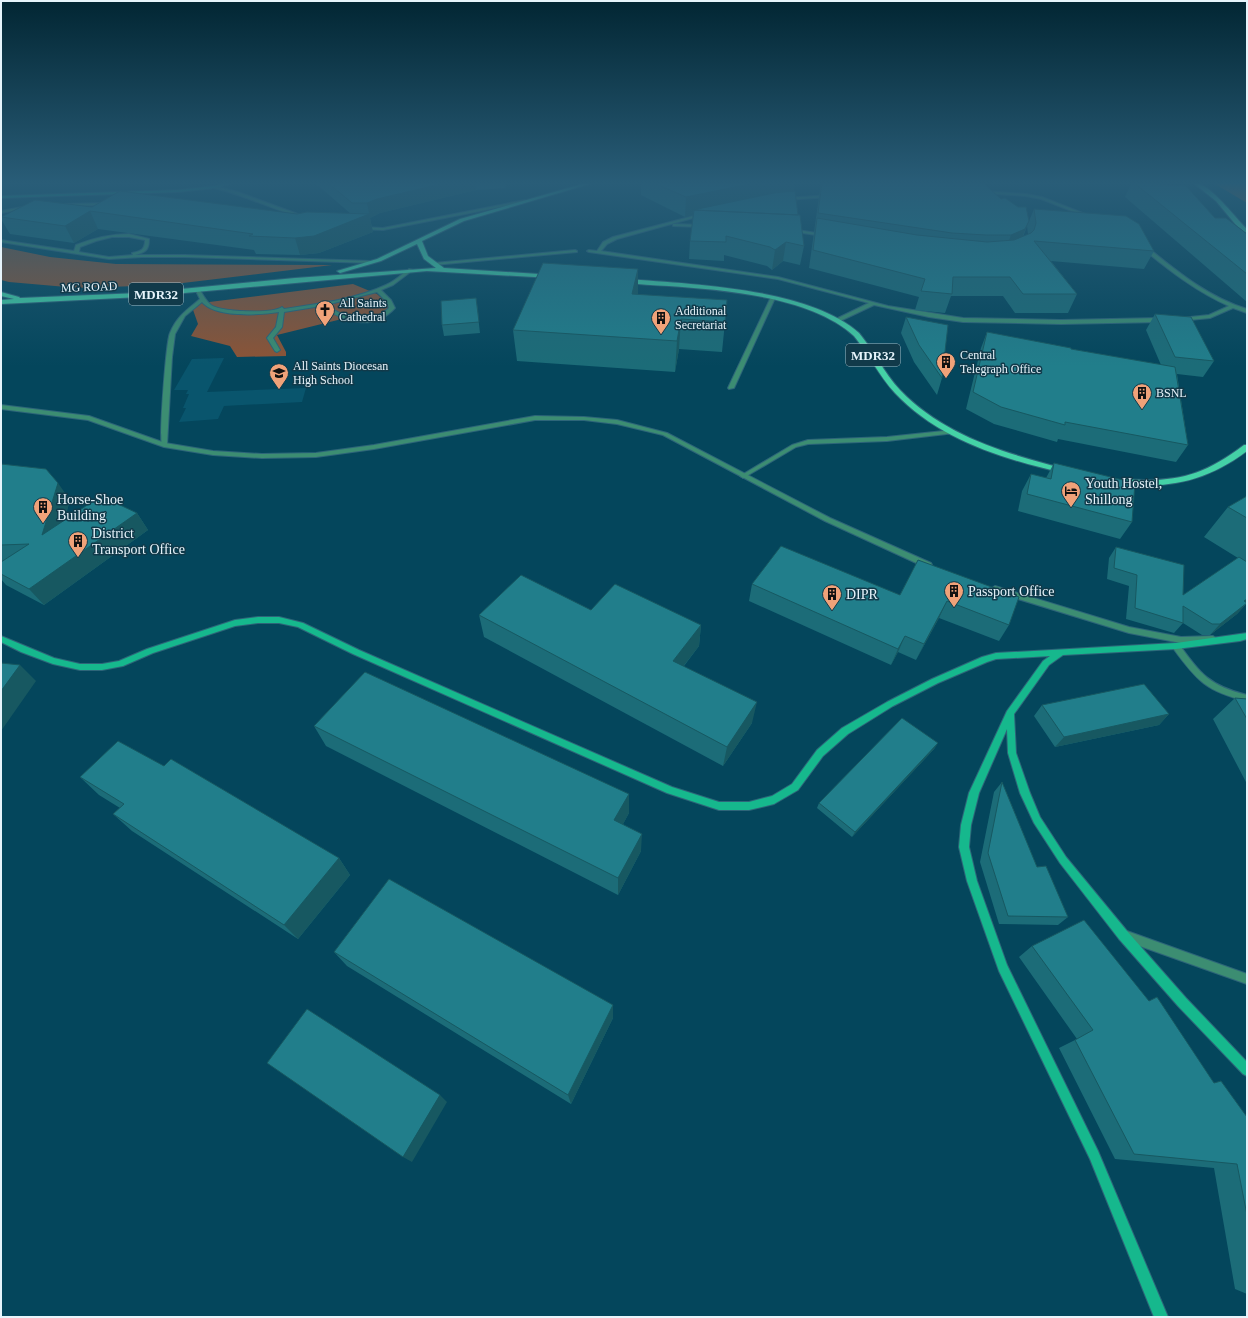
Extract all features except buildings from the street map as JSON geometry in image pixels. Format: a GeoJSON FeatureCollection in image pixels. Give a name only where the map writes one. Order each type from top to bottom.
{"type":"FeatureCollection","features":[{"type":"Feature","properties":{"kind":"main road","name":"MG ROAD"},"geometry":{"type":"LineString","coordinates":[[1,302],[96,298],[289,282],[372,262],[413,244]]}},
{"type":"Feature","properties":{"kind":"main road"},"geometry":{"type":"LineString","coordinates":[[420,244],[421,251],[429,261],[442,269]]}},
{"type":"Feature","properties":{"kind":"main road","name":"MDR32"},"geometry":{"type":"LineString","coordinates":[[289,282],[411,270],[442,269],[561,277]]}},
{"type":"Feature","properties":{"kind":"main road","name":"MDR32"},"geometry":{"type":"LineString","coordinates":[[615,280],[710,288],[773,298],[805,307],[838,320],[854,331],[865,343],[885,376],[908,402],[935,422],[983,446],[1022,460],[1073,473]]}},
{"type":"Feature","properties":{"kind":"main road","name":"MG ROAD"},"geometry":{"type":"LineString","coordinates":[[1,294],[23,300]]}},
{"type":"Feature","properties":{"kind":"main road"},"geometry":{"type":"LineString","coordinates":[[1111,480],[1144,484],[1164,484],[1181,481],[1207,472],[1247,447]]}},
{"type":"Feature","properties":{"kind":"street"},"geometry":{"type":"LineString","coordinates":[[17,244],[97,257],[122,258],[185,256],[372,262]]}},
{"type":"Feature","properties":{"kind":"street"},"geometry":{"type":"LineString","coordinates":[[76,253],[78,246],[85,244]]}},
{"type":"Feature","properties":{"kind":"street"},"geometry":{"type":"LineString","coordinates":[[122,258],[142,252],[147,246],[147,244]]}},
{"type":"Feature","properties":{"kind":"street"},"geometry":{"type":"LineString","coordinates":[[598,252],[605,244]]}},
{"type":"Feature","properties":{"kind":"street"},"geometry":{"type":"LineString","coordinates":[[1140,244],[1203,293],[1232,307],[1247,311]]}},
{"type":"Feature","properties":{"kind":"street"},"geometry":{"type":"LineString","coordinates":[[434,264],[575,251]]}},
{"type":"Feature","properties":{"kind":"street"},"geometry":{"type":"LineString","coordinates":[[589,251],[778,278],[874,303],[929,315],[963,320],[1061,322],[1170,320]]}},
{"type":"Feature","properties":{"kind":"street"},"geometry":{"type":"LineString","coordinates":[[198,290],[203,299],[210,306],[235,313],[255,313],[322,304],[377,289],[389,285],[411,270]]}},
{"type":"Feature","properties":{"kind":"street"},"geometry":{"type":"LineString","coordinates":[[322,304],[340,315],[357,321],[368,321],[385,317],[392,308],[389,301],[377,289]]}},
{"type":"Feature","properties":{"kind":"street"},"geometry":{"type":"LineString","coordinates":[[731,388],[773,298]]}},
{"type":"Feature","properties":{"kind":"street"},"geometry":{"type":"LineString","coordinates":[[164,445],[169,357],[172,334],[184,315],[203,299]]}},
{"type":"Feature","properties":{"kind":"street"},"geometry":{"type":"LineString","coordinates":[[838,320],[874,303]]}},
{"type":"Feature","properties":{"kind":"street"},"geometry":{"type":"LineString","coordinates":[[1177,320],[1210,316],[1232,307]]}},
{"type":"Feature","properties":{"kind":"street"},"geometry":{"type":"LineString","coordinates":[[277,350],[270,338],[279,327],[282,309]]}},
{"type":"Feature","properties":{"kind":"street"},"geometry":{"type":"LineString","coordinates":[[1,407],[89,418],[164,445],[213,453],[262,456],[316,455],[374,448],[535,418],[560,417],[644,427],[665,434],[856,535],[938,570]]}},
{"type":"Feature","properties":{"kind":"street"},"geometry":{"type":"LineString","coordinates":[[743,476],[794,446],[808,442],[902,438],[953,432]]}},
{"type":"Feature","properties":{"kind":"street"},"geometry":{"type":"LineString","coordinates":[[989,586],[1129,630],[1181,640],[1244,637]]}},
{"type":"Feature","properties":{"kind":"street"},"geometry":{"type":"LineString","coordinates":[[1,639],[53,661],[80,667],[102,667],[120,664],[150,651],[235,623],[258,620],[279,620],[300,625],[356,652],[670,790],[719,806],[748,806],[774,800],[795,786],[820,753],[845,731],[890,704],[935,681],[973,664],[996,656],[1176,646],[1244,637]]}},
{"type":"Feature","properties":{"kind":"street"},"geometry":{"type":"LineString","coordinates":[[1176,646],[1197,676],[1214,688],[1231,695],[1247,698]]}},
{"type":"Feature","properties":{"kind":"street"},"geometry":{"type":"LineString","coordinates":[[1062,652],[1046,663],[1010,713],[974,793],[966,825],[964,847],[972,881],[1003,967],[1094,1154],[1162,1317]]}},
{"type":"Feature","properties":{"kind":"street"},"geometry":{"type":"LineString","coordinates":[[1010,713],[1012,752],[1025,793],[1037,820],[1063,860],[1123,935],[1182,1002],[1247,1070]]}},
{"type":"Feature","properties":{"kind":"street"},"geometry":{"type":"LineString","coordinates":[[1123,935],[1247,979]]}},
{"type":"Feature","properties":{"kind":"shaded area"},"geometry":{"type":"Polygon","coordinates":[[[1,247],[50,257],[116,264],[332,265],[166,285],[78,288],[1,280],[1,247]]]}},
{"type":"Feature","properties":{"kind":"shaded area"},"geometry":{"type":"Polygon","coordinates":[[[353,284],[377,294],[388,304],[387,311],[382,316],[365,321],[350,317],[277,335],[286,352],[286,356],[237,357],[230,346],[191,336],[198,324],[192,307],[193,304],[353,284]]]}},
{"type":"Feature","properties":{"kind":"shaded area","name":"All Saints Diocesan High School"},"geometry":{"type":"Polygon","coordinates":[[[224,358],[207,392],[306,388],[302,402],[224,406],[218,419],[179,422],[186,408],[183,408],[189,394],[186,394],[188,390],[174,390],[192,359],[224,358]]]}},
{"type":"Feature","properties":{"kind":"place","name":"All Saints Cathedral"},"geometry":{"type":"Point","coordinates":[325,327]}},
{"type":"Feature","properties":{"kind":"place","name":"Additional Secretariat"},"geometry":{"type":"Point","coordinates":[661,335]}},
{"type":"Feature","properties":{"kind":"place","name":"Central Telegraph Office"},"geometry":{"type":"Point","coordinates":[946,379]}},
{"type":"Feature","properties":{"kind":"place","name":"All Saints Diocesan High School"},"geometry":{"type":"Point","coordinates":[279,390]}},
{"type":"Feature","properties":{"kind":"place","name":"BSNL"},"geometry":{"type":"Point","coordinates":[1142,410]}},
{"type":"Feature","properties":{"kind":"place","name":"Youth Hostel, Shillong"},"geometry":{"type":"Point","coordinates":[1071,508]}},
{"type":"Feature","properties":{"kind":"place","name":"Horse-Shoe Building"},"geometry":{"type":"Point","coordinates":[43,524]}},
{"type":"Feature","properties":{"kind":"place","name":"District Transport Office"},"geometry":{"type":"Point","coordinates":[78,558]}},
{"type":"Feature","properties":{"kind":"place","name":"Passport Office"},"geometry":{"type":"Point","coordinates":[954,608]}},
{"type":"Feature","properties":{"kind":"place","name":"DIPR"},"geometry":{"type":"Point","coordinates":[832,611]}}]}
